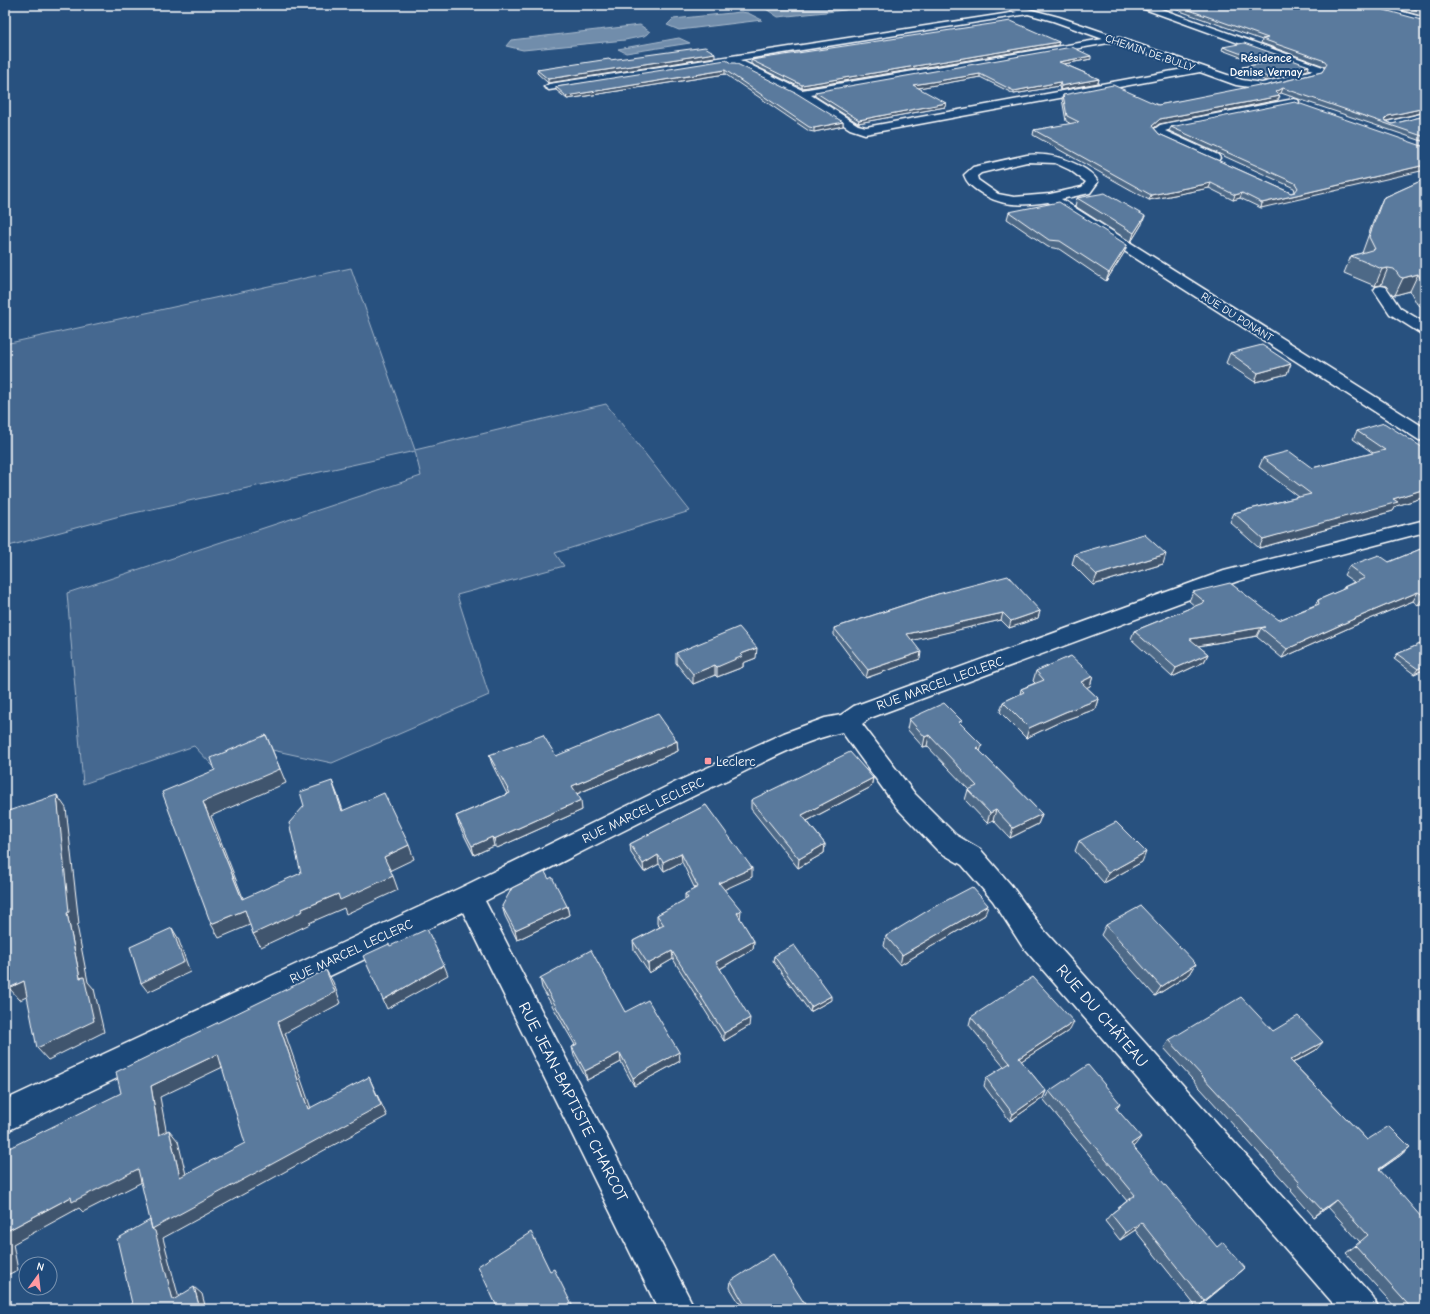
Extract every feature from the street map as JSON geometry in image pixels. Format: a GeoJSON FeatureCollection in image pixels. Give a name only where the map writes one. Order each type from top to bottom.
{"type":"FeatureCollection","features":[{"type":"Feature","properties":{"kind":"street","name":"CHEMIN DE BULLY"},"geometry":{"type":"LineString","coordinates":[[1003,5],[1056,19],[1198,70],[1240,83],[1262,86],[1264,90],[1298,103],[1164,127],[1158,131],[1162,135],[1225,164]]}},
{"type":"Feature","properties":{"kind":"street"},"geometry":{"type":"LineString","coordinates":[[1142,5],[1319,69],[1316,73],[1262,86]]}},
{"type":"Feature","properties":{"kind":"street"},"geometry":{"type":"LineString","coordinates":[[1369,6],[1380,5]]}},
{"type":"Feature","properties":{"kind":"street"},"geometry":{"type":"LineString","coordinates":[[1369,6],[1425,21]]}},
{"type":"Feature","properties":{"kind":"street"},"geometry":{"type":"LineString","coordinates":[[548,88],[1032,12]]}},
{"type":"Feature","properties":{"kind":"street"},"geometry":{"type":"LineString","coordinates":[[801,93],[1113,40]]}},
{"type":"Feature","properties":{"kind":"street"},"geometry":{"type":"LineString","coordinates":[[730,59],[801,93],[854,127],[865,131],[1198,70]]}},
{"type":"Feature","properties":{"kind":"street"},"geometry":{"type":"LineString","coordinates":[[1390,124],[1425,116]]}},
{"type":"Feature","properties":{"kind":"street"},"geometry":{"type":"LineString","coordinates":[[1045,158],[1058,160],[1090,178],[1092,182],[1086,190],[1050,198],[1028,202],[994,197],[972,182],[970,175],[977,170],[1030,159],[1045,158]]}},
{"type":"Feature","properties":{"kind":"street","name":"RUE DU PONANT"},"geometry":{"type":"LineString","coordinates":[[1050,198],[1425,436]]}},
{"type":"Feature","properties":{"kind":"street"},"geometry":{"type":"LineString","coordinates":[[1381,290],[1396,311],[1425,330]]}},
{"type":"Feature","properties":{"kind":"street","name":"RUE MARCEL LECLERC"},"geometry":{"type":"LineString","coordinates":[[5,1116],[469,896],[678,792],[792,739],[825,727],[848,722],[869,709],[1231,576],[1425,526]]}},
{"type":"Feature","properties":{"kind":"street","name":"RUE DU CHÂTEAU"},"geometry":{"type":"LineString","coordinates":[[848,722],[906,801],[947,843],[971,857],[1002,892],[1032,937],[1361,1309]]}},
{"type":"Feature","properties":{"kind":"street","name":"RUE JEAN-BAPTISTE CHARCOT"},"geometry":{"type":"LineString","coordinates":[[469,896],[677,1309]]}},
{"type":"Feature","properties":{"kind":"shaded area"},"geometry":{"type":"Polygon","coordinates":[[[795,5],[863,5],[845,10],[778,17],[766,9],[795,5]]]}},
{"type":"Feature","properties":{"kind":"shaded area"},"geometry":{"type":"Polygon","coordinates":[[[741,12],[748,13],[762,20],[679,30],[667,25],[673,19],[741,12]]]}},
{"type":"Feature","properties":{"kind":"shaded area"},"geometry":{"type":"Polygon","coordinates":[[[640,25],[650,32],[644,36],[625,40],[523,50],[506,46],[511,40],[640,25]]]}},
{"type":"Feature","properties":{"kind":"shaded area"},"geometry":{"type":"Polygon","coordinates":[[[679,38],[690,43],[626,53],[618,49],[679,38]]]}},
{"type":"Feature","properties":{"kind":"shaded area"},"geometry":{"type":"Polygon","coordinates":[[[351,268],[415,450],[606,404],[690,511],[555,553],[564,566],[457,595],[489,695],[332,763],[272,750],[213,766],[194,746],[83,784],[67,593],[421,476],[415,451],[116,517],[5,547],[5,344],[351,268]]]}},
{"type":"Feature","properties":{"kind":"building"},"geometry":{"type":"Polygon","coordinates":[[[1175,5],[1366,5],[1425,21],[1425,108],[1388,116],[1384,120],[1392,124],[1425,116],[1425,137],[1283,88],[1276,92],[1280,96],[1160,119],[1152,126],[1159,134],[1291,193],[1295,192],[1298,188],[1295,183],[1171,127],[1295,102],[1425,147],[1425,165],[1262,203],[1242,193],[1235,195],[1211,183],[1151,195],[1034,130],[1079,122],[1067,116],[1063,95],[1113,85],[1158,105],[1259,85],[1264,86],[1322,72],[1327,64],[1325,61],[1262,39],[1268,38],[1175,5]]]}},
{"type":"Feature","properties":{"kind":"building"},"geometry":{"type":"Polygon","coordinates":[[[1398,5],[1425,5],[1425,12],[1398,5]]]}},
{"type":"Feature","properties":{"kind":"building"},"geometry":{"type":"Polygon","coordinates":[[[1011,21],[1059,42],[802,85],[751,60],[1011,21]]]}},
{"type":"Feature","properties":{"kind":"building"},"geometry":{"type":"Polygon","coordinates":[[[1244,43],[1309,66],[1267,77],[1242,67],[1266,63],[1223,47],[1244,43]]]}},
{"type":"Feature","properties":{"kind":"building"},"geometry":{"type":"Polygon","coordinates":[[[705,47],[715,53],[548,79],[537,70],[609,59],[705,47]]]}},
{"type":"Feature","properties":{"kind":"building"},"geometry":{"type":"Polygon","coordinates":[[[1072,47],[1091,56],[1059,62],[1099,79],[1061,86],[1060,82],[1014,91],[980,74],[913,85],[946,103],[859,120],[815,92],[1072,47]]]}},
{"type":"Feature","properties":{"kind":"building"},"geometry":{"type":"Polygon","coordinates":[[[726,60],[796,93],[843,122],[814,128],[809,127],[725,70],[566,96],[556,87],[726,60]]]}},
{"type":"Feature","properties":{"kind":"building"},"geometry":{"type":"Polygon","coordinates":[[[1425,179],[1425,287],[1418,274],[1403,278],[1400,277],[1394,269],[1382,269],[1351,256],[1375,249],[1369,237],[1383,198],[1425,179]]]}},
{"type":"Feature","properties":{"kind":"building"},"geometry":{"type":"Polygon","coordinates":[[[1105,193],[1145,216],[1134,233],[1077,198],[1105,193]]]}},
{"type":"Feature","properties":{"kind":"building"},"geometry":{"type":"Polygon","coordinates":[[[1059,202],[1127,245],[1109,273],[1060,241],[1049,240],[1009,212],[1059,202]]]}},
{"type":"Feature","properties":{"kind":"building"},"geometry":{"type":"Polygon","coordinates":[[[1262,345],[1291,364],[1258,373],[1230,353],[1262,345]]]}},
{"type":"Feature","properties":{"kind":"building"},"geometry":{"type":"Polygon","coordinates":[[[1384,423],[1425,449],[1425,489],[1393,499],[1398,502],[1263,539],[1234,513],[1311,494],[1263,458],[1289,451],[1312,468],[1385,450],[1357,431],[1384,423]]]}},
{"type":"Feature","properties":{"kind":"building"},"geometry":{"type":"Polygon","coordinates":[[[1144,534],[1166,554],[1097,575],[1075,554],[1144,534]]]}},
{"type":"Feature","properties":{"kind":"building"},"geometry":{"type":"Polygon","coordinates":[[[1423,548],[1425,550],[1425,596],[1418,592],[1287,649],[1261,628],[1265,627],[1190,639],[1208,654],[1176,668],[1134,631],[1205,602],[1193,592],[1230,583],[1279,620],[1319,604],[1318,600],[1365,578],[1349,566],[1379,555],[1389,562],[1423,548]]]}},
{"type":"Feature","properties":{"kind":"building"},"geometry":{"type":"Polygon","coordinates":[[[1008,576],[1040,611],[1011,621],[1003,613],[907,634],[921,652],[868,670],[834,628],[938,594],[1008,576]]]}},
{"type":"Feature","properties":{"kind":"building"},"geometry":{"type":"Polygon","coordinates":[[[739,627],[757,648],[741,654],[743,656],[717,667],[715,665],[693,674],[676,653],[739,627]]]}},
{"type":"Feature","properties":{"kind":"building"},"geometry":{"type":"Polygon","coordinates":[[[1425,642],[1425,665],[1418,669],[1397,654],[1425,642]]]}},
{"type":"Feature","properties":{"kind":"building"},"geometry":{"type":"Polygon","coordinates":[[[1071,656],[1093,676],[1081,682],[1099,699],[1029,728],[1003,702],[1024,692],[1021,689],[1044,680],[1036,671],[1071,656]]]}},
{"type":"Feature","properties":{"kind":"building"},"geometry":{"type":"Polygon","coordinates":[[[944,703],[962,721],[959,722],[982,745],[977,748],[1042,814],[1013,828],[996,810],[990,813],[968,790],[977,786],[929,735],[925,737],[909,719],[944,703]]]}},
{"type":"Feature","properties":{"kind":"building"},"geometry":{"type":"Polygon","coordinates":[[[658,714],[677,741],[572,786],[581,800],[494,839],[492,837],[472,846],[456,816],[510,793],[489,755],[543,735],[556,756],[658,714]]]}},
{"type":"Feature","properties":{"kind":"building"},"geometry":{"type":"Polygon","coordinates":[[[266,735],[280,769],[203,802],[242,899],[301,873],[289,823],[304,806],[300,792],[332,781],[342,811],[384,793],[409,845],[384,857],[393,876],[340,900],[338,894],[302,909],[303,911],[253,934],[245,910],[211,924],[162,792],[215,770],[211,758],[266,735]]]}},
{"type":"Feature","properties":{"kind":"building"},"geometry":{"type":"Polygon","coordinates":[[[850,752],[873,778],[802,815],[825,844],[799,859],[751,800],[850,752]]]}},
{"type":"Feature","properties":{"kind":"building"},"geometry":{"type":"Polygon","coordinates":[[[57,795],[69,912],[67,913],[80,978],[84,977],[94,1021],[37,1048],[24,981],[9,988],[5,959],[5,812],[57,795]]]}},
{"type":"Feature","properties":{"kind":"building"},"geometry":{"type":"Polygon","coordinates":[[[706,805],[752,868],[719,883],[741,910],[737,913],[754,941],[716,962],[750,1018],[724,1033],[672,951],[648,964],[633,941],[664,925],[657,915],[688,898],[685,894],[698,887],[681,853],[663,862],[658,855],[643,864],[630,844],[706,805]]]}},
{"type":"Feature","properties":{"kind":"building"},"geometry":{"type":"Polygon","coordinates":[[[1116,822],[1146,852],[1108,873],[1079,841],[1116,822]]]}},
{"type":"Feature","properties":{"kind":"building"},"geometry":{"type":"Polygon","coordinates":[[[545,872],[549,879],[552,877],[567,906],[515,930],[502,906],[512,888],[545,872]]]}},
{"type":"Feature","properties":{"kind":"building"},"geometry":{"type":"Polygon","coordinates":[[[972,887],[988,905],[902,955],[886,936],[932,908],[972,887]]]}},
{"type":"Feature","properties":{"kind":"building"},"geometry":{"type":"Polygon","coordinates":[[[1141,906],[1196,964],[1161,987],[1106,925],[1141,906]]]}},
{"type":"Feature","properties":{"kind":"building"},"geometry":{"type":"Polygon","coordinates":[[[172,928],[184,962],[141,983],[130,947],[172,928]]]}},
{"type":"Feature","properties":{"kind":"building"},"geometry":{"type":"Polygon","coordinates":[[[427,929],[444,965],[383,1000],[363,956],[389,944],[390,946],[427,929]]]}},
{"type":"Feature","properties":{"kind":"building"},"geometry":{"type":"Polygon","coordinates":[[[794,945],[831,996],[811,1007],[774,956],[794,945]]]}},
{"type":"Feature","properties":{"kind":"building"},"geometry":{"type":"Polygon","coordinates":[[[591,950],[625,1012],[648,1000],[679,1052],[633,1078],[620,1053],[585,1071],[572,1047],[577,1044],[540,978],[591,950]]]}},
{"type":"Feature","properties":{"kind":"building"},"geometry":{"type":"Polygon","coordinates":[[[326,970],[335,992],[278,1022],[308,1109],[369,1077],[381,1105],[152,1229],[138,1169],[72,1202],[71,1197],[5,1232],[5,1150],[121,1093],[116,1072],[326,970]],[[218,1054],[151,1086],[159,1135],[169,1130],[180,1177],[245,1143],[218,1054]]]}},
{"type":"Feature","properties":{"kind":"building"},"geometry":{"type":"Polygon","coordinates":[[[1033,977],[1074,1022],[1019,1058],[1046,1091],[1013,1114],[986,1078],[1010,1063],[971,1017],[1033,977]]]}},
{"type":"Feature","properties":{"kind":"building"},"geometry":{"type":"Polygon","coordinates":[[[1241,997],[1273,1031],[1298,1016],[1323,1042],[1290,1060],[1367,1140],[1389,1126],[1410,1147],[1379,1169],[1422,1218],[1425,1215],[1425,1309],[1412,1309],[1355,1246],[1368,1235],[1336,1200],[1322,1210],[1298,1184],[1300,1183],[1169,1040],[1241,997]]]}},
{"type":"Feature","properties":{"kind":"building"},"geometry":{"type":"Polygon","coordinates":[[[1088,1065],[1120,1103],[1115,1107],[1141,1137],[1131,1144],[1217,1247],[1223,1242],[1245,1268],[1204,1301],[1141,1222],[1126,1233],[1111,1214],[1135,1195],[1049,1091],[1088,1065]]]}},
{"type":"Feature","properties":{"kind":"building"},"geometry":{"type":"Polygon","coordinates":[[[150,1220],[152,1229],[155,1231],[173,1300],[194,1287],[200,1309],[132,1309],[117,1239],[150,1220]]]}},
{"type":"Feature","properties":{"kind":"building"},"geometry":{"type":"Polygon","coordinates":[[[531,1232],[550,1271],[554,1269],[574,1309],[498,1309],[478,1266],[531,1232]]]}},
{"type":"Feature","properties":{"kind":"building"},"geometry":{"type":"Polygon","coordinates":[[[773,1254],[808,1309],[747,1309],[731,1281],[773,1254]]]}},
{"type":"Feature","properties":{"kind":"place","name":"Leclerc"},"geometry":{"type":"Point","coordinates":[708,761]}},
{"type":"Feature","properties":{"kind":"district","name":"Résidence Denise Vernay"},"geometry":{"type":"Point","coordinates":[1266,65]}}]}
